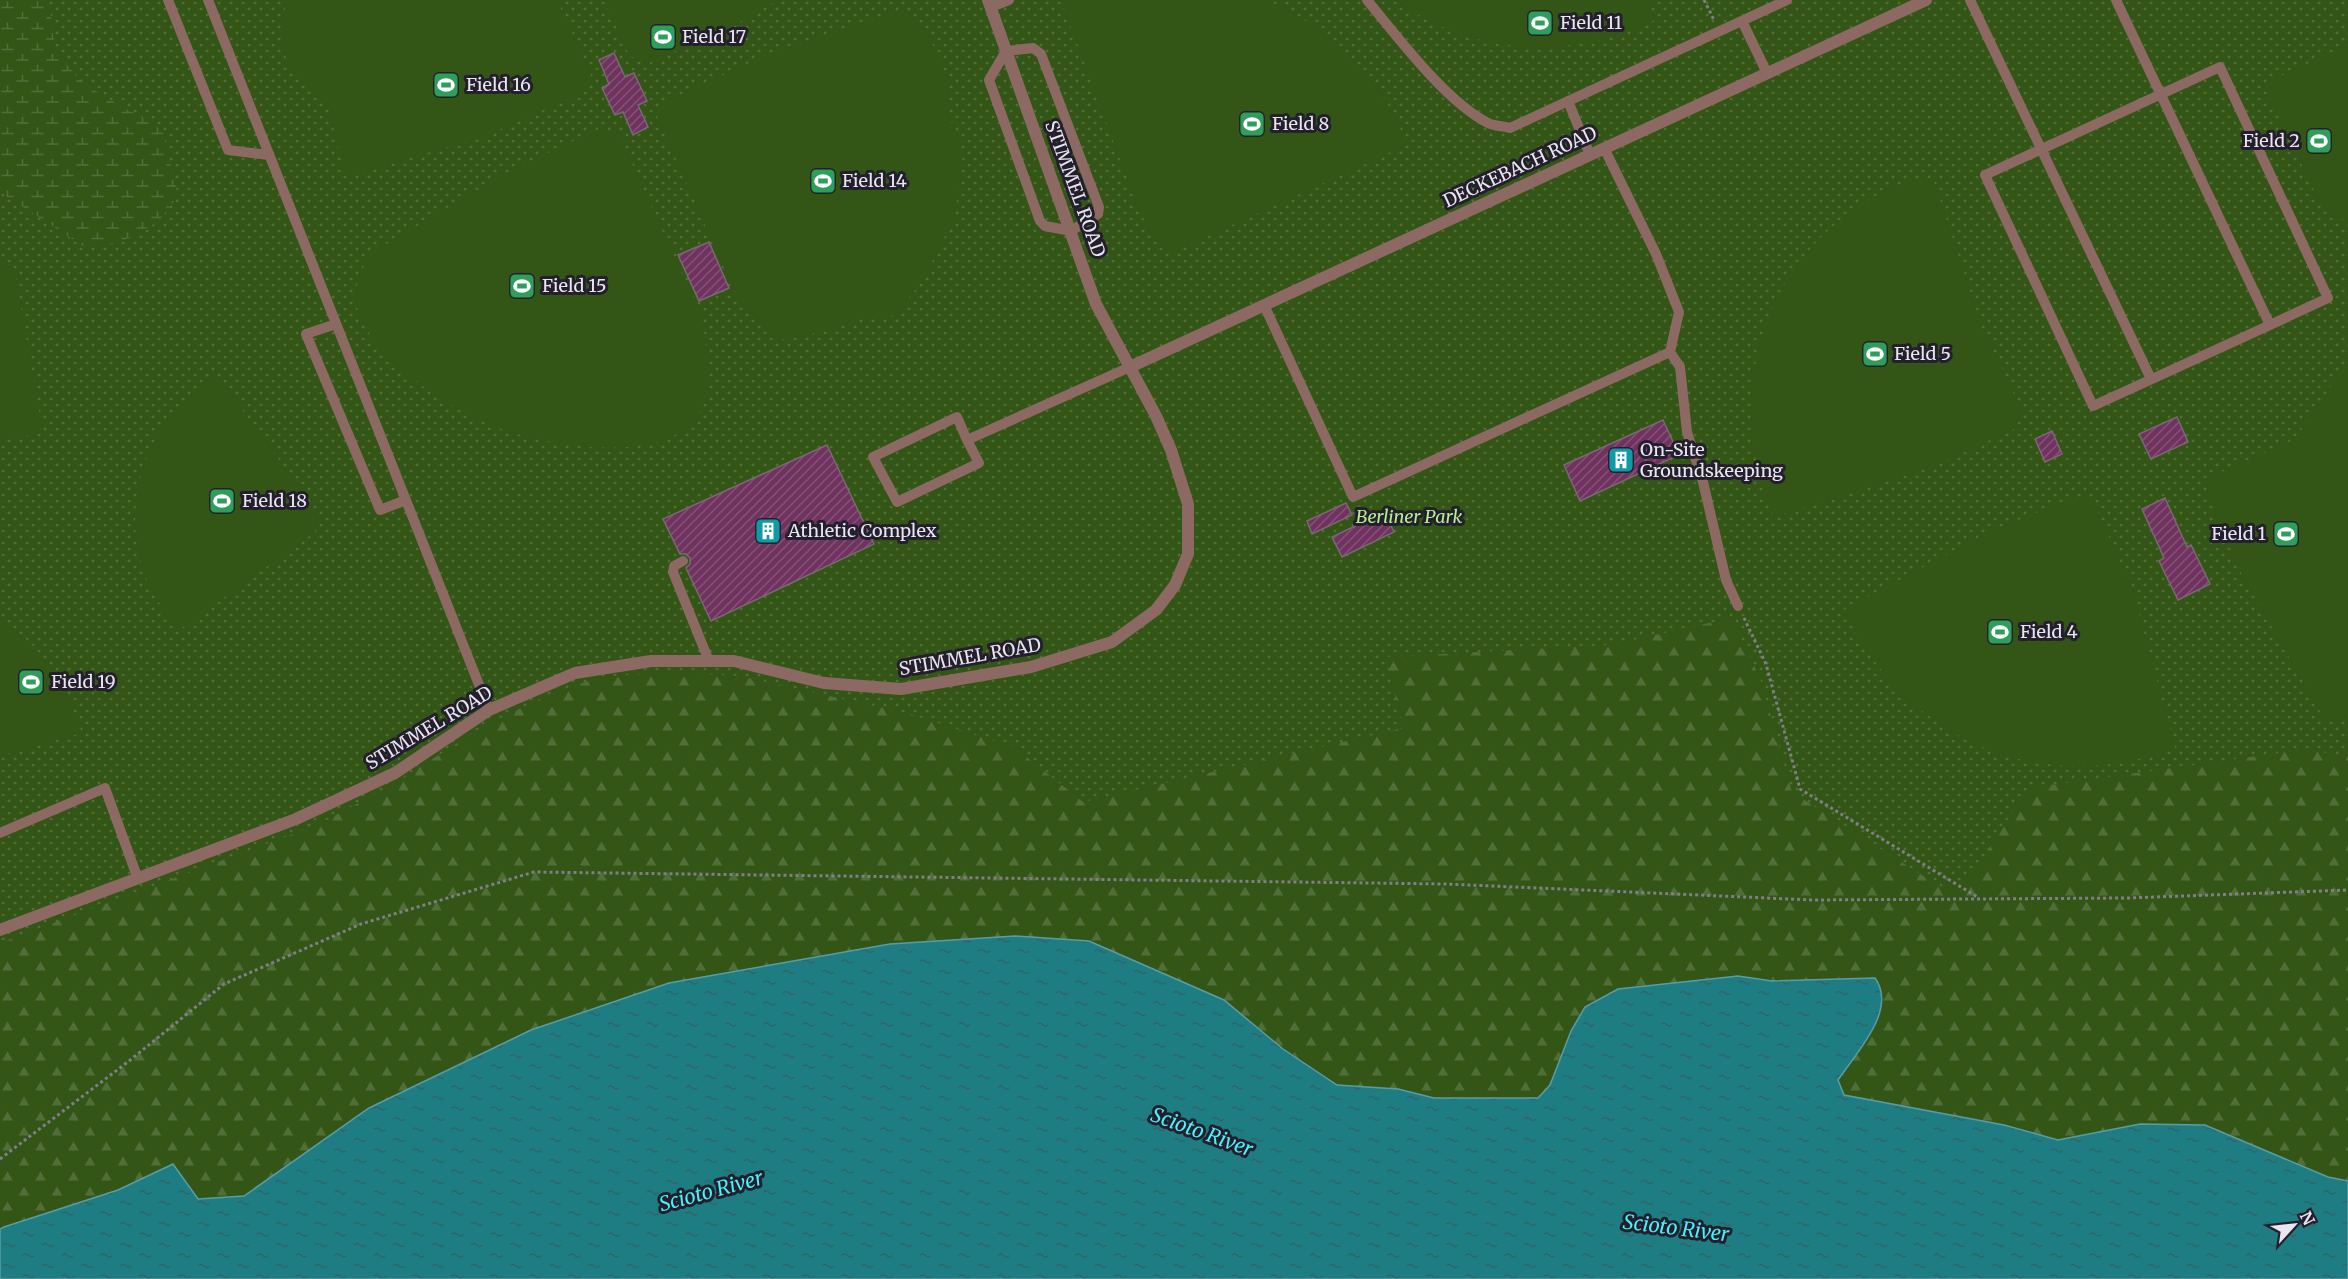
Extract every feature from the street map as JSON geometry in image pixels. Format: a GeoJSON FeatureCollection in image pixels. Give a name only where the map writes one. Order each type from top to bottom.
{"type":"FeatureCollection","features":[{"type":"Feature","properties":{"kind":"street","name":"DECKEBACH ROAD"},"geometry":{"type":"LineString","coordinates":[[1130,367],[1926,0]]}},
{"type":"Feature","properties":{"kind":"street","name":"STIMMEL ROAD"},"geometry":{"type":"LineString","coordinates":[[0,930],[296,819],[395,773],[489,710],[575,673],[651,660],[734,661],[824,683],[901,689],[1031,667],[1112,642],[1156,610],[1175,585],[1188,554],[1188,504],[1171,450],[1096,304],[989,3]]}},
{"type":"Feature","properties":{"kind":"lane"},"geometry":{"type":"LineString","coordinates":[[168,0],[228,150],[269,155]]}},
{"type":"Feature","properties":{"kind":"lane"},"geometry":{"type":"LineString","coordinates":[[208,0],[489,710]]}},
{"type":"Feature","properties":{"kind":"lane"},"geometry":{"type":"LineString","coordinates":[[989,3],[1009,0]]}},
{"type":"Feature","properties":{"kind":"lane"},"geometry":{"type":"LineString","coordinates":[[1367,0],[1420,64],[1466,107],[1489,123],[1510,128],[1787,0]]}},
{"type":"Feature","properties":{"kind":"lane"},"geometry":{"type":"LineString","coordinates":[[1970,0],[2151,379]]}},
{"type":"Feature","properties":{"kind":"lane"},"geometry":{"type":"LineString","coordinates":[[2116,0],[2270,325]]}},
{"type":"Feature","properties":{"kind":"lane"},"geometry":{"type":"LineString","coordinates":[[1742,21],[1767,73]]}},
{"type":"Feature","properties":{"kind":"lane"},"geometry":{"type":"LineString","coordinates":[[1033,48],[1041,54],[1099,207],[1098,214],[1071,231],[1045,226],[1040,221],[989,80],[1006,51],[1033,48]]}},
{"type":"Feature","properties":{"kind":"lane"},"geometry":{"type":"LineString","coordinates":[[2220,66],[2328,298],[2093,406],[1985,175],[2042,149],[2220,66]]}},
{"type":"Feature","properties":{"kind":"lane"},"geometry":{"type":"LineString","coordinates":[[1568,101],[1590,155]]}},
{"type":"Feature","properties":{"kind":"lane"},"geometry":{"type":"LineString","coordinates":[[1604,148],[1656,254],[1679,312],[1670,352],[1680,367],[1687,432],[1703,482],[1726,580],[1738,606]]}},
{"type":"Feature","properties":{"kind":"lane"},"geometry":{"type":"LineString","coordinates":[[1264,305],[1353,497],[1670,352]]}},
{"type":"Feature","properties":{"kind":"lane"},"geometry":{"type":"LineString","coordinates":[[336,324],[306,334],[380,510],[406,500]]}},
{"type":"Feature","properties":{"kind":"lane"},"geometry":{"type":"LineString","coordinates":[[968,440],[1130,367]]}},
{"type":"Feature","properties":{"kind":"lane"},"geometry":{"type":"LineString","coordinates":[[957,417],[968,440],[979,463],[897,502],[873,457],[957,417]]}},
{"type":"Feature","properties":{"kind":"lane"},"geometry":{"type":"LineString","coordinates":[[682,561],[674,566],[674,572],[681,596],[709,661]]}},
{"type":"Feature","properties":{"kind":"lane"},"geometry":{"type":"LineString","coordinates":[[0,832],[105,788],[138,879]]}},
{"type":"Feature","properties":{"kind":"path"},"geometry":{"type":"LineString","coordinates":[[1704,0],[1721,32]]}},
{"type":"Feature","properties":{"kind":"path"},"geometry":{"type":"LineString","coordinates":[[1738,606],[1766,664],[1800,789],[1980,899]]}},
{"type":"Feature","properties":{"kind":"path"},"geometry":{"type":"LineString","coordinates":[[0,1159],[129,1061],[224,984],[361,924],[534,872],[1423,884],[1813,900],[2128,898],[2348,890]]}},
{"type":"Feature","properties":{"kind":"green space","name":"Berliner Park"},"geometry":{"type":"Polygon","coordinates":[[[0,0],[2348,0],[2348,1181],[2328,1177],[0,1229],[0,0]]]}},
{"type":"Feature","properties":{"kind":"green space"},"geometry":{"type":"Polygon","coordinates":[[[0,0],[49,0],[55,49],[81,82],[124,108],[162,127],[178,196],[158,222],[119,243],[83,246],[0,192],[0,0]]]}},
{"type":"Feature","properties":{"kind":"green space","name":"Field 16"},"geometry":{"type":"Polygon","coordinates":[[[287,0],[557,0],[591,74],[587,91],[485,136],[346,177],[326,99],[300,81],[286,58],[282,31],[287,0]]]}},
{"type":"Feature","properties":{"kind":"green space","name":"Field 17"},"geometry":{"type":"Polygon","coordinates":[[[604,0],[777,0],[746,19],[645,65],[629,55],[604,0]]]}},
{"type":"Feature","properties":{"kind":"green space","name":"Field 8"},"geometry":{"type":"Polygon","coordinates":[[[1073,0],[1265,0],[1317,29],[1349,56],[1387,103],[1408,144],[1176,251],[1161,248],[1139,211],[1062,3],[1073,0]]]}},
{"type":"Feature","properties":{"kind":"green space","name":"Field 11"},"geometry":{"type":"Polygon","coordinates":[[[1395,0],[1648,0],[1655,20],[1622,33],[1589,42],[1556,46],[1522,46],[1489,42],[1456,33],[1425,19],[1395,0]]]}},
{"type":"Feature","properties":{"kind":"green space","name":"Field 14"},"geometry":{"type":"Polygon","coordinates":[[[905,9],[930,39],[947,77],[948,118],[955,127],[963,154],[955,216],[923,280],[898,312],[884,319],[862,318],[835,329],[780,340],[738,300],[656,114],[662,103],[762,57],[905,9]]]}},
{"type":"Feature","properties":{"kind":"green space","name":"Field 2"},"geometry":{"type":"Polygon","coordinates":[[[2348,45],[2348,224],[2318,199],[2263,84],[2348,45]]]}},
{"type":"Feature","properties":{"kind":"green space","name":"Field 15"},"geometry":{"type":"Polygon","coordinates":[[[603,127],[620,136],[700,312],[707,382],[699,412],[680,432],[651,443],[616,448],[579,446],[511,432],[486,423],[448,403],[409,375],[375,341],[363,323],[355,298],[366,256],[504,174],[603,127]]]}},
{"type":"Feature","properties":{"kind":"green space","name":"Field 5"},"geometry":{"type":"Polygon","coordinates":[[[1933,178],[1982,327],[2022,411],[2016,428],[1934,466],[1774,517],[1760,476],[1752,434],[1752,392],[1758,351],[1771,311],[1791,274],[1818,241],[1851,212],[1890,189],[1933,178]]]}},
{"type":"Feature","properties":{"kind":"green space"},"geometry":{"type":"Polygon","coordinates":[[[0,258],[14,267],[43,433],[0,440],[0,258]]]}},
{"type":"Feature","properties":{"kind":"green space","name":"Field 1"},"geometry":{"type":"Polygon","coordinates":[[[2348,361],[2348,713],[2327,724],[2242,575],[2206,492],[2210,477],[2295,439],[2348,361]]]}},
{"type":"Feature","properties":{"kind":"green space","name":"Field 18"},"geometry":{"type":"Polygon","coordinates":[[[216,374],[318,513],[315,532],[179,630],[153,592],[138,551],[135,529],[139,486],[152,444],[163,425],[180,404],[216,374]]]}},
{"type":"Feature","properties":{"kind":"green space","name":"Field 4"},"geometry":{"type":"Polygon","coordinates":[[[2077,497],[2093,502],[2132,587],[2175,748],[2124,762],[2074,766],[2027,761],[1981,746],[1940,724],[1902,693],[1870,655],[1844,610],[1990,531],[2077,497]]]}},
{"type":"Feature","properties":{"kind":"green space"},"geometry":{"type":"Polygon","coordinates":[[[1732,618],[1761,681],[1792,792],[1942,888],[1970,878],[2028,788],[2301,750],[2348,755],[2348,1181],[2140,1124],[2058,1140],[2004,1125],[1844,1095],[1838,1080],[1880,1017],[1772,981],[1738,976],[1585,1007],[1552,1078],[1537,1098],[1434,1098],[1398,1089],[1337,1085],[1283,1049],[1224,1000],[1089,941],[1015,936],[890,944],[669,983],[531,1030],[369,1108],[244,1196],[198,1199],[173,1164],[118,1190],[0,1229],[0,943],[317,825],[394,784],[482,727],[550,694],[601,677],[670,672],[739,676],[906,713],[1014,747],[1083,802],[1403,728],[1386,657],[1610,645],[1732,618]]]}},
{"type":"Feature","properties":{"kind":"green space","name":"Field 19"},"geometry":{"type":"Polygon","coordinates":[[[0,619],[29,642],[52,668],[69,699],[82,733],[0,756],[0,619]]]}},
{"type":"Feature","properties":{"kind":"water","name":"Scioto River"},"geometry":{"type":"Polygon","coordinates":[[[1015,936],[1089,941],[1224,1000],[1283,1049],[1337,1085],[1398,1089],[1434,1098],[1538,1098],[1550,1085],[1571,1031],[1585,1007],[1618,989],[1738,976],[1772,981],[1875,978],[1881,990],[1878,1017],[1864,1044],[1838,1080],[1844,1095],[2004,1125],[2058,1140],[2140,1124],[2205,1125],[2328,1177],[2348,1181],[2348,1279],[0,1279],[0,1229],[4,1227],[118,1190],[173,1164],[198,1199],[244,1196],[369,1108],[531,1030],[669,983],[890,944],[1015,936]]]}},
{"type":"Feature","properties":{"kind":"building"},"geometry":{"type":"Polygon","coordinates":[[[614,53],[625,77],[634,73],[647,101],[638,105],[648,127],[633,135],[623,112],[615,115],[602,88],[609,84],[599,60],[614,53]]]}},
{"type":"Feature","properties":{"kind":"building"},"geometry":{"type":"Polygon","coordinates":[[[709,242],[729,288],[699,301],[678,255],[709,242]]]}},
{"type":"Feature","properties":{"kind":"building"},"geometry":{"type":"Polygon","coordinates":[[[2177,417],[2188,442],[2151,459],[2139,434],[2177,417]]]}},
{"type":"Feature","properties":{"kind":"building","name":"On-Site Groundskeeping"},"geometry":{"type":"Polygon","coordinates":[[[1663,420],[1679,455],[1580,501],[1564,465],[1663,420]]]}},
{"type":"Feature","properties":{"kind":"building"},"geometry":{"type":"Polygon","coordinates":[[[2052,431],[2062,454],[2045,462],[2035,439],[2052,431]]]}},
{"type":"Feature","properties":{"kind":"building","name":"Athletic Complex"},"geometry":{"type":"Polygon","coordinates":[[[827,445],[874,544],[711,621],[686,568],[690,564],[690,558],[686,554],[680,554],[663,519],[827,445]]]}},
{"type":"Feature","properties":{"kind":"building"},"geometry":{"type":"Polygon","coordinates":[[[2165,498],[2187,547],[2191,545],[2210,584],[2178,600],[2159,561],[2164,558],[2142,509],[2165,498]]]}},
{"type":"Feature","properties":{"kind":"building"},"geometry":{"type":"Polygon","coordinates":[[[1346,503],[1352,515],[1312,534],[1307,521],[1346,503]]]}},
{"type":"Feature","properties":{"kind":"building"},"geometry":{"type":"Polygon","coordinates":[[[1384,512],[1394,532],[1342,557],[1332,537],[1384,512]]]}},
{"type":"Feature","properties":{"kind":"place","name":"Field 11"},"geometry":{"type":"Point","coordinates":[1540,23]}},
{"type":"Feature","properties":{"kind":"place","name":"Field 17"},"geometry":{"type":"Point","coordinates":[663,37]}},
{"type":"Feature","properties":{"kind":"place","name":"Field 16"},"geometry":{"type":"Point","coordinates":[446,85]}},
{"type":"Feature","properties":{"kind":"place","name":"Field 8"},"geometry":{"type":"Point","coordinates":[1252,124]}},
{"type":"Feature","properties":{"kind":"place","name":"Field 2"},"geometry":{"type":"Point","coordinates":[2319,141]}},
{"type":"Feature","properties":{"kind":"place","name":"Field 14"},"geometry":{"type":"Point","coordinates":[823,181]}},
{"type":"Feature","properties":{"kind":"place","name":"Field 15"},"geometry":{"type":"Point","coordinates":[522,286]}},
{"type":"Feature","properties":{"kind":"place","name":"Field 5"},"geometry":{"type":"Point","coordinates":[1875,354]}},
{"type":"Feature","properties":{"kind":"place","name":"On-Site Groundskeeping"},"geometry":{"type":"Point","coordinates":[1621,460]}},
{"type":"Feature","properties":{"kind":"place","name":"Field 18"},"geometry":{"type":"Point","coordinates":[222,501]}},
{"type":"Feature","properties":{"kind":"place","name":"Athletic Complex"},"geometry":{"type":"Point","coordinates":[768,531]}},
{"type":"Feature","properties":{"kind":"place","name":"Field 1"},"geometry":{"type":"Point","coordinates":[2286,534]}},
{"type":"Feature","properties":{"kind":"place","name":"Field 4"},"geometry":{"type":"Point","coordinates":[2000,632]}},
{"type":"Feature","properties":{"kind":"place","name":"Field 19"},"geometry":{"type":"Point","coordinates":[31,682]}}]}
